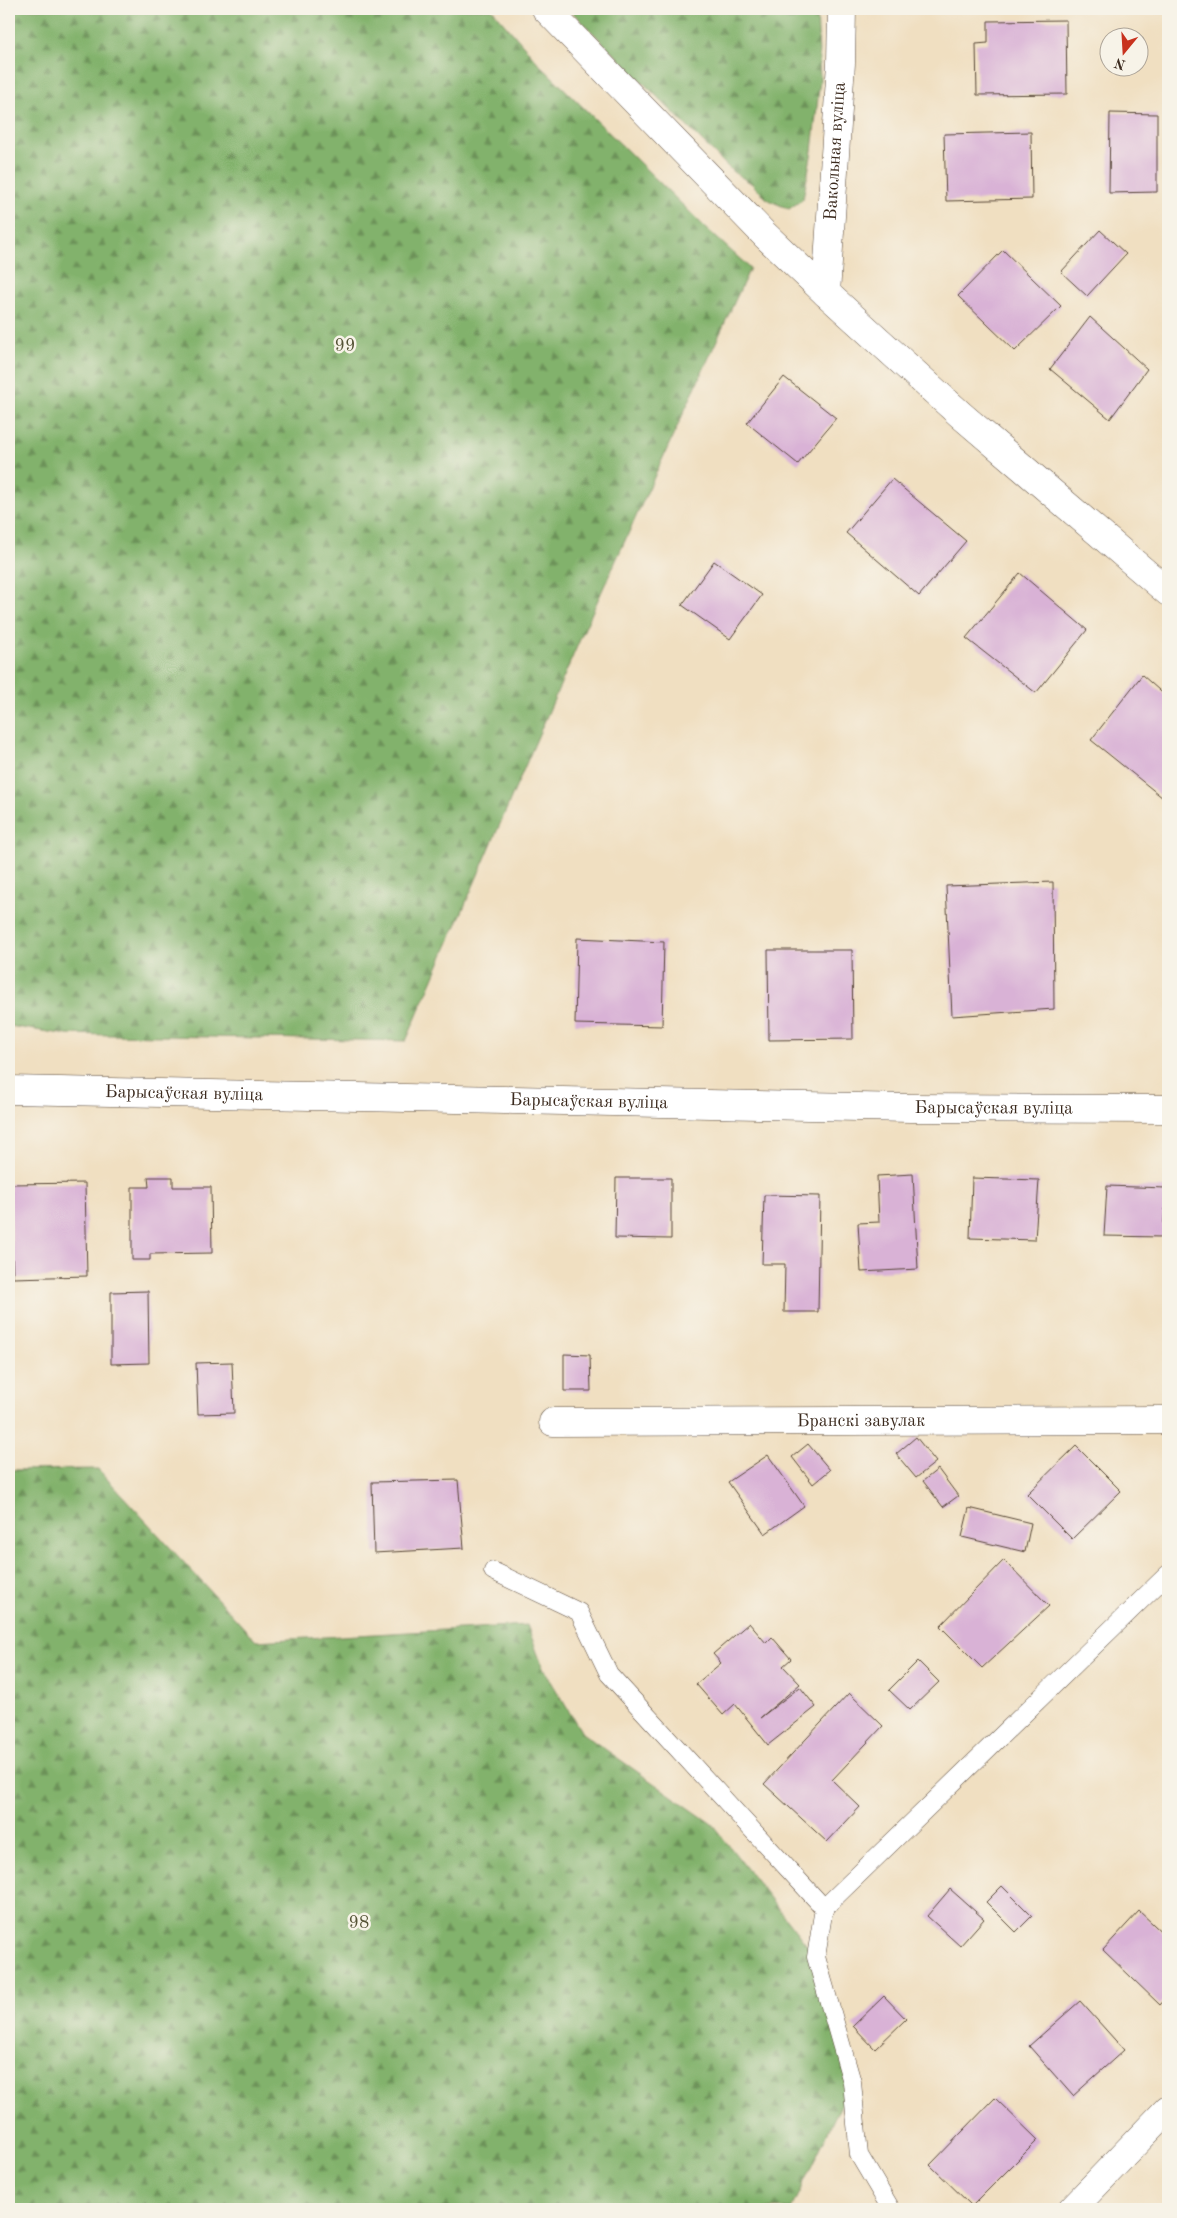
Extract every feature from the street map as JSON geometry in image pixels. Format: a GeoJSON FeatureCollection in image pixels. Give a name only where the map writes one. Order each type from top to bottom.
{"type":"FeatureCollection","features":[{"type":"Feature","properties":{"kind":"street"},"geometry":{"type":"LineString","coordinates":[[546,9],[765,235],[826,293],[960,415],[1168,592]]}},
{"type":"Feature","properties":{"kind":"street","name":"Вакольная вуліца"},"geometry":{"type":"LineString","coordinates":[[826,293],[831,193],[841,63],[842,9]]}},
{"type":"Feature","properties":{"kind":"street","name":"Барысаўская вуліца"},"geometry":{"type":"LineString","coordinates":[[9,1090],[900,1108],[1168,1109]]}},
{"type":"Feature","properties":{"kind":"street","name":"Бранскі завулак"},"geometry":{"type":"LineString","coordinates":[[553,1422],[1168,1420]]}},
{"type":"Feature","properties":{"kind":"street"},"geometry":{"type":"LineString","coordinates":[[1072,2209],[1168,2109]]}},
{"type":"Feature","properties":{"kind":"lane"},"geometry":{"type":"LineString","coordinates":[[493,1571],[579,1612],[609,1674],[824,1908]]}},
{"type":"Feature","properties":{"kind":"lane"},"geometry":{"type":"LineString","coordinates":[[891,2209],[859,2154],[852,2082],[816,1957],[824,1908],[1168,1574]]}},
{"type":"Feature","properties":{"kind":"green space","name":"99"},"geometry":{"type":"Polygon","coordinates":[[[9,9],[492,9],[540,65],[707,229],[750,268],[585,628],[406,1041],[62,1034],[9,1026],[9,9]]]}},
{"type":"Feature","properties":{"kind":"green space"},"geometry":{"type":"Polygon","coordinates":[[[569,9],[817,9],[820,80],[812,151],[803,199],[789,209],[768,200],[751,183],[733,172],[569,9]]]}},
{"type":"Feature","properties":{"kind":"green space","name":"98"},"geometry":{"type":"Polygon","coordinates":[[[98,1469],[256,1641],[527,1625],[543,1668],[582,1733],[712,1824],[816,1957],[852,2082],[791,2209],[9,2209],[9,1470],[98,1469]]]}},
{"type":"Feature","properties":{"kind":"building"},"geometry":{"type":"Polygon","coordinates":[[[1066,20],[1067,94],[977,95],[976,44],[988,43],[988,21],[1066,20]]]}},
{"type":"Feature","properties":{"kind":"building"},"geometry":{"type":"Polygon","coordinates":[[[1110,113],[1157,114],[1157,192],[1109,193],[1110,113]]]}},
{"type":"Feature","properties":{"kind":"building"},"geometry":{"type":"Polygon","coordinates":[[[1031,132],[1032,199],[946,201],[944,134],[1031,132]]]}},
{"type":"Feature","properties":{"kind":"building"},"geometry":{"type":"Polygon","coordinates":[[[1100,230],[1126,254],[1087,296],[1061,272],[1100,230]]]}},
{"type":"Feature","properties":{"kind":"building"},"geometry":{"type":"Polygon","coordinates":[[[1003,250],[1061,306],[1015,351],[958,296],[1003,250]]]}},
{"type":"Feature","properties":{"kind":"building"},"geometry":{"type":"Polygon","coordinates":[[[1090,317],[1147,369],[1110,419],[1050,369],[1090,317]]]}},
{"type":"Feature","properties":{"kind":"building"},"geometry":{"type":"Polygon","coordinates":[[[784,377],[836,418],[798,464],[747,423],[784,377]]]}},
{"type":"Feature","properties":{"kind":"building"},"geometry":{"type":"Polygon","coordinates":[[[892,479],[966,541],[919,596],[846,533],[892,479]]]}},
{"type":"Feature","properties":{"kind":"building"},"geometry":{"type":"Polygon","coordinates":[[[714,561],[762,595],[730,639],[682,605],[714,561]]]}},
{"type":"Feature","properties":{"kind":"building"},"geometry":{"type":"Polygon","coordinates":[[[1020,573],[1087,630],[1036,693],[966,638],[1020,573]]]}},
{"type":"Feature","properties":{"kind":"building"},"geometry":{"type":"Polygon","coordinates":[[[1142,675],[1168,698],[1168,802],[1091,740],[1142,675]]]}},
{"type":"Feature","properties":{"kind":"building"},"geometry":{"type":"Polygon","coordinates":[[[1053,882],[1054,1009],[952,1016],[946,886],[1053,882]]]}},
{"type":"Feature","properties":{"kind":"building"},"geometry":{"type":"Polygon","coordinates":[[[577,938],[664,942],[662,1026],[575,1024],[577,938]]]}},
{"type":"Feature","properties":{"kind":"building"},"geometry":{"type":"Polygon","coordinates":[[[768,950],[852,950],[853,1039],[769,1040],[768,950]]]}},
{"type":"Feature","properties":{"kind":"building"},"geometry":{"type":"Polygon","coordinates":[[[913,1174],[918,1269],[861,1272],[858,1223],[879,1222],[877,1176],[913,1174]]]}},
{"type":"Feature","properties":{"kind":"building"},"geometry":{"type":"Polygon","coordinates":[[[148,1177],[173,1177],[173,1187],[211,1187],[212,1253],[150,1254],[150,1260],[132,1260],[132,1187],[149,1187],[148,1177]]]}},
{"type":"Feature","properties":{"kind":"building"},"geometry":{"type":"Polygon","coordinates":[[[616,1178],[671,1178],[671,1239],[615,1238],[616,1178]]]}},
{"type":"Feature","properties":{"kind":"building"},"geometry":{"type":"Polygon","coordinates":[[[972,1178],[1039,1180],[1035,1240],[970,1238],[972,1178]]]}},
{"type":"Feature","properties":{"kind":"building"},"geometry":{"type":"Polygon","coordinates":[[[85,1183],[87,1276],[13,1278],[10,1184],[85,1183]]]}},
{"type":"Feature","properties":{"kind":"building"},"geometry":{"type":"Polygon","coordinates":[[[1107,1186],[1166,1188],[1163,1237],[1104,1236],[1107,1186]]]}},
{"type":"Feature","properties":{"kind":"building"},"geometry":{"type":"Polygon","coordinates":[[[764,1195],[820,1196],[818,1312],[784,1312],[785,1264],[762,1264],[764,1195]]]}},
{"type":"Feature","properties":{"kind":"building"},"geometry":{"type":"Polygon","coordinates":[[[148,1291],[149,1363],[111,1364],[111,1292],[148,1291]]]}},
{"type":"Feature","properties":{"kind":"building"},"geometry":{"type":"Polygon","coordinates":[[[564,1354],[590,1355],[591,1391],[564,1391],[564,1354]]]}},
{"type":"Feature","properties":{"kind":"building"},"geometry":{"type":"Polygon","coordinates":[[[232,1362],[234,1413],[198,1414],[196,1363],[232,1362]]]}},
{"type":"Feature","properties":{"kind":"building"},"geometry":{"type":"Polygon","coordinates":[[[916,1437],[936,1462],[916,1478],[896,1454],[916,1437]]]}},
{"type":"Feature","properties":{"kind":"building"},"geometry":{"type":"Polygon","coordinates":[[[808,1444],[830,1470],[813,1484],[792,1457],[808,1444]]]}},
{"type":"Feature","properties":{"kind":"building"},"geometry":{"type":"Polygon","coordinates":[[[1076,1446],[1121,1491],[1072,1539],[1027,1494],[1076,1446]]]}},
{"type":"Feature","properties":{"kind":"building"},"geometry":{"type":"Polygon","coordinates":[[[768,1455],[804,1506],[765,1534],[728,1482],[768,1455]]]}},
{"type":"Feature","properties":{"kind":"building"},"geometry":{"type":"Polygon","coordinates":[[[938,1469],[958,1496],[943,1507],[923,1481],[938,1469]]]}},
{"type":"Feature","properties":{"kind":"building"},"geometry":{"type":"Polygon","coordinates":[[[458,1480],[464,1548],[374,1553],[372,1482],[458,1480]]]}},
{"type":"Feature","properties":{"kind":"building"},"geometry":{"type":"Polygon","coordinates":[[[969,1508],[1031,1523],[1025,1552],[962,1537],[969,1508]]]}},
{"type":"Feature","properties":{"kind":"building"},"geometry":{"type":"Polygon","coordinates":[[[1004,1560],[1049,1606],[982,1668],[940,1626],[1004,1560]]]}},
{"type":"Feature","properties":{"kind":"building"},"geometry":{"type":"Polygon","coordinates":[[[749,1623],[766,1643],[772,1637],[791,1659],[783,1666],[800,1684],[760,1718],[800,1687],[816,1707],[768,1745],[735,1704],[723,1715],[696,1684],[721,1663],[713,1654],[749,1623]]]}},
{"type":"Feature","properties":{"kind":"building"},"geometry":{"type":"Polygon","coordinates":[[[918,1661],[939,1682],[910,1710],[889,1690],[918,1661]]]}},
{"type":"Feature","properties":{"kind":"building"},"geometry":{"type":"Polygon","coordinates":[[[849,1693],[883,1726],[832,1780],[860,1807],[827,1842],[764,1784],[849,1693]]]}},
{"type":"Feature","properties":{"kind":"building"},"geometry":{"type":"Polygon","coordinates":[[[1002,1886],[1032,1916],[1016,1932],[986,1902],[1002,1886]]]}},
{"type":"Feature","properties":{"kind":"building"},"geometry":{"type":"Polygon","coordinates":[[[950,1889],[984,1919],[960,1946],[927,1916],[950,1889]]]}},
{"type":"Feature","properties":{"kind":"building"},"geometry":{"type":"Polygon","coordinates":[[[1139,1911],[1168,1938],[1168,1996],[1160,2005],[1103,1950],[1139,1911]]]}},
{"type":"Feature","properties":{"kind":"building"},"geometry":{"type":"Polygon","coordinates":[[[884,1996],[906,2019],[875,2049],[853,2026],[884,1996]]]}},
{"type":"Feature","properties":{"kind":"building"},"geometry":{"type":"Polygon","coordinates":[[[1080,2001],[1124,2050],[1073,2096],[1029,2046],[1080,2001]]]}},
{"type":"Feature","properties":{"kind":"building"},"geometry":{"type":"Polygon","coordinates":[[[995,2098],[1038,2140],[972,2206],[930,2165],[995,2098]]]}}]}
